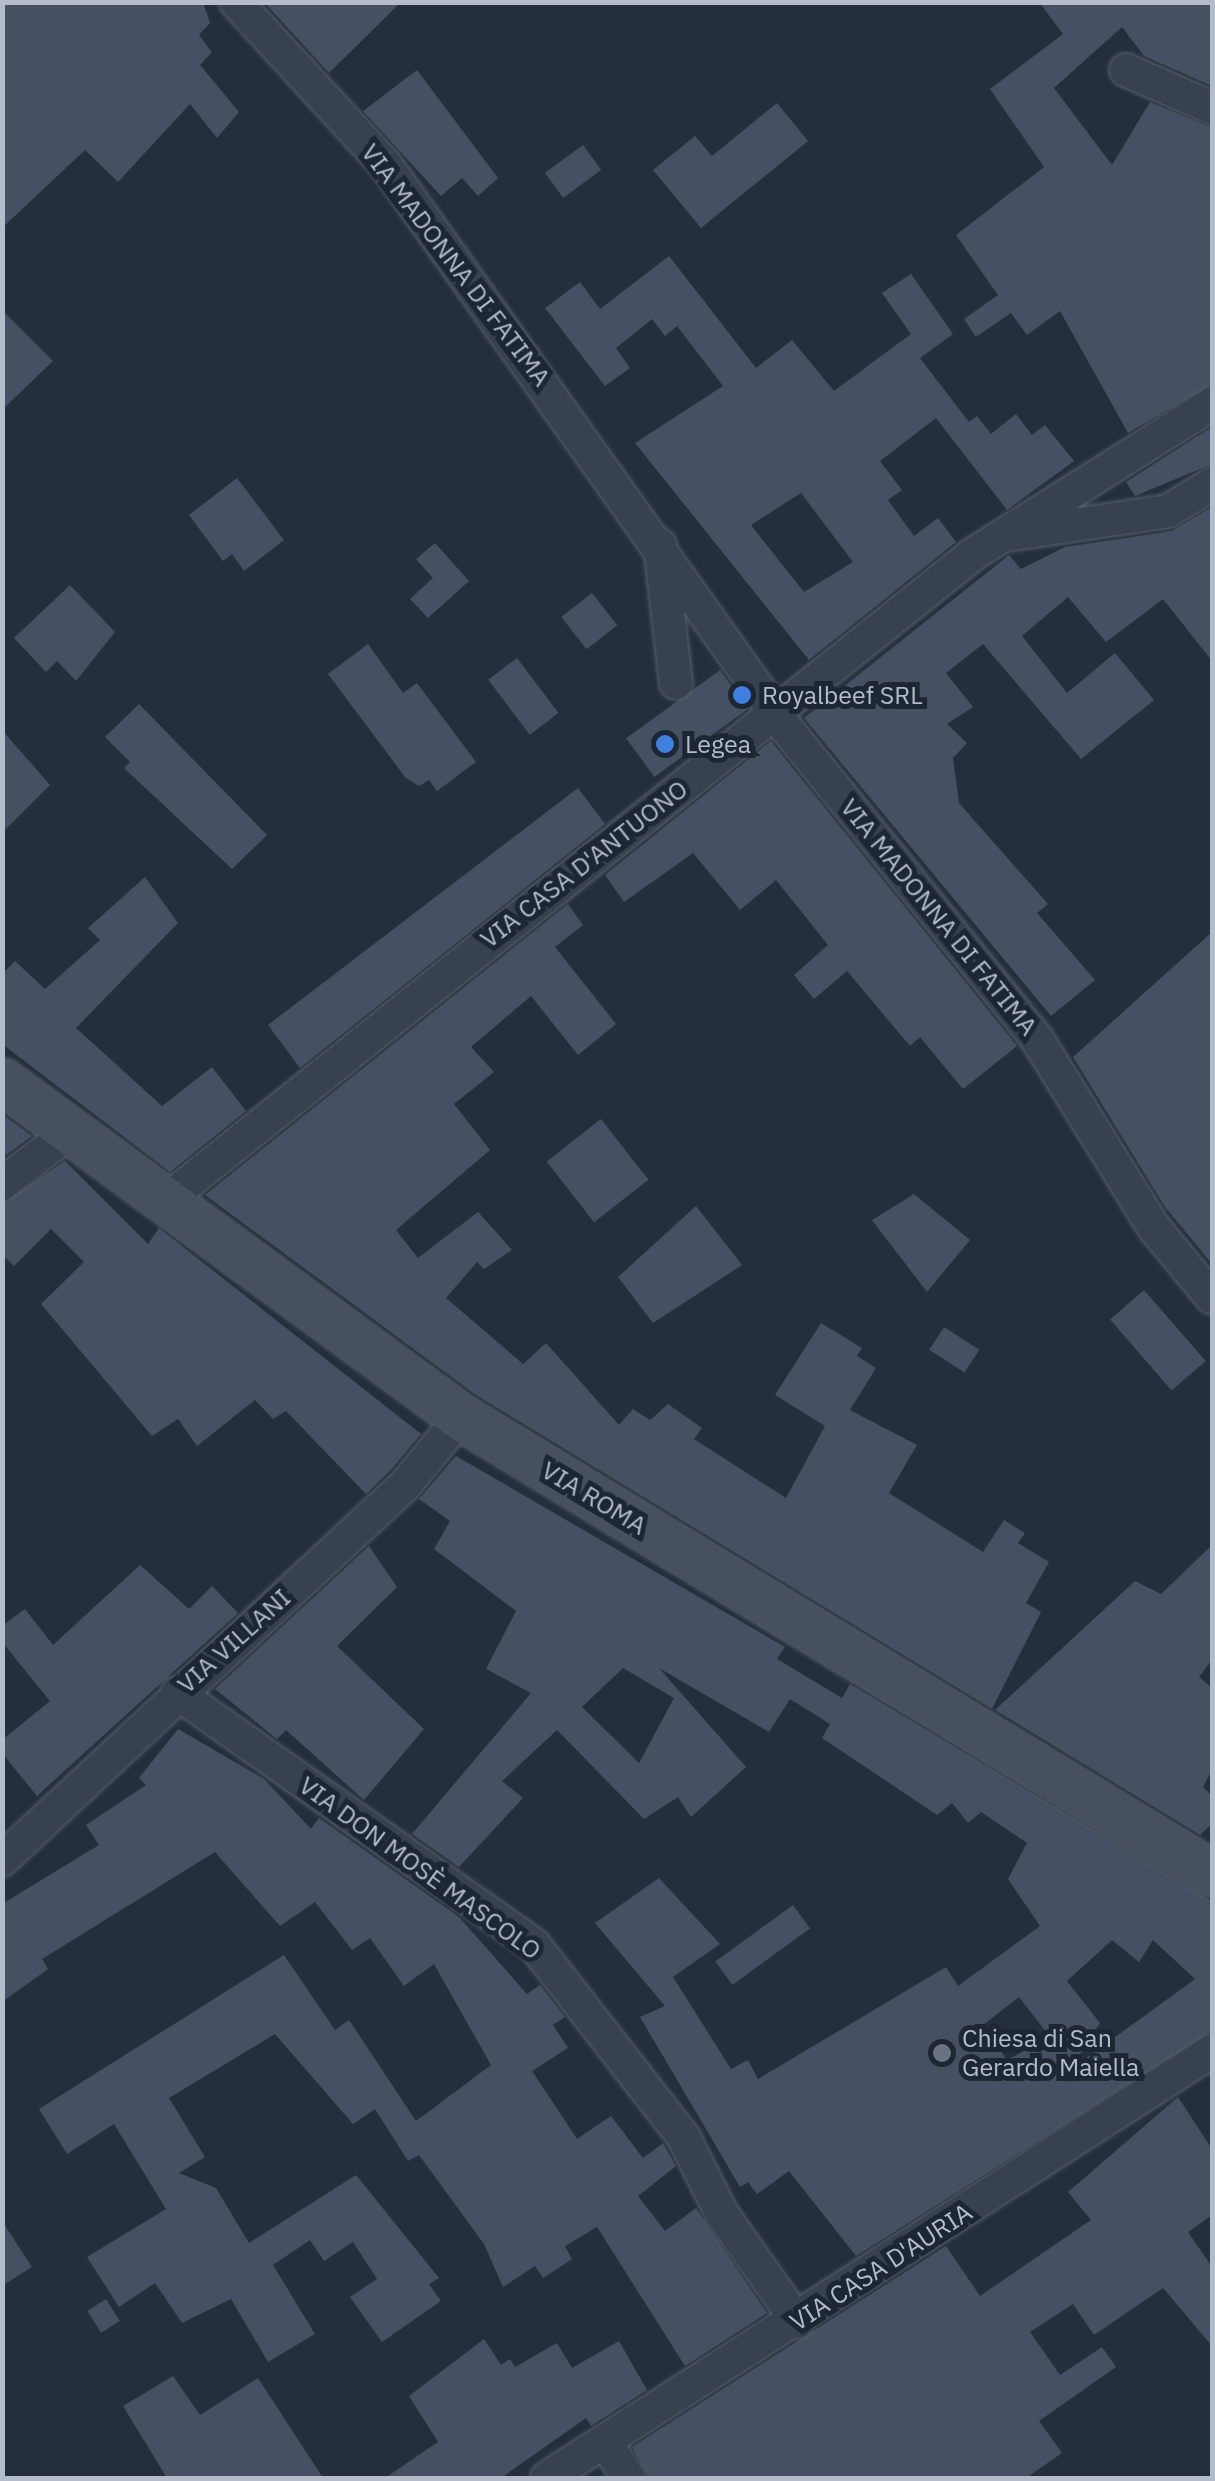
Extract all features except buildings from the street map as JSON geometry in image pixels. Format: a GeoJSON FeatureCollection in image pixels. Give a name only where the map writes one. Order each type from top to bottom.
{"type":"FeatureCollection","features":[{"type":"Feature","properties":{"kind":"main road","name":"VIA ROMA"},"geometry":{"type":"LineString","coordinates":[[2,1081],[162,1203],[461,1418],[1206,1857]]}},
{"type":"Feature","properties":{"kind":"street","name":"VIA MADONNA DI FATIMA"},"geometry":{"type":"LineString","coordinates":[[236,2],[385,164],[779,710],[1037,1039],[1155,1229],[1212,1298]]}},
{"type":"Feature","properties":{"kind":"street"},"geometry":{"type":"LineString","coordinates":[[1126,70],[1212,108]]}},
{"type":"Feature","properties":{"kind":"street","name":"VIA CASA D'ANTUONO"},"geometry":{"type":"LineString","coordinates":[[162,1203],[779,710],[1009,534],[1212,404]]}},
{"type":"Feature","properties":{"kind":"street"},"geometry":{"type":"LineString","coordinates":[[1009,534],[1168,512],[1212,484]]}},
{"type":"Feature","properties":{"kind":"street","name":"VIA MADONNA DI FATIMA"},"geometry":{"type":"LineString","coordinates":[[660,540],[676,683]]}},
{"type":"Feature","properties":{"kind":"street"},"geometry":{"type":"LineString","coordinates":[[2,1184],[69,1132]]}},
{"type":"Feature","properties":{"kind":"street","name":"VIA VILLANI"},"geometry":{"type":"LineString","coordinates":[[2,1860],[177,1693],[406,1484],[461,1418]]}},
{"type":"Feature","properties":{"kind":"street","name":"VIA DON MOSÈ MASCOLO"},"geometry":{"type":"LineString","coordinates":[[177,1693],[534,1945],[684,2138],[722,2214],[798,2322]]}},
{"type":"Feature","properties":{"kind":"street","name":"VIA CASA D'AURIA"},"geometry":{"type":"LineString","coordinates":[[547,2478],[798,2322],[1212,2051]]}},
{"type":"Feature","properties":{"kind":"street"},"geometry":{"type":"LineString","coordinates":[[605,2442],[629,2478]]}},
{"type":"Feature","properties":{"kind":"place","name":"Royalbeef SRL"},"geometry":{"type":"Point","coordinates":[742,695]}},
{"type":"Feature","properties":{"kind":"place","name":"Legea"},"geometry":{"type":"Point","coordinates":[665,744]}},
{"type":"Feature","properties":{"kind":"place","name":"Chiesa di San Gerardo Maiella"},"geometry":{"type":"Point","coordinates":[942,2053]}}]}
